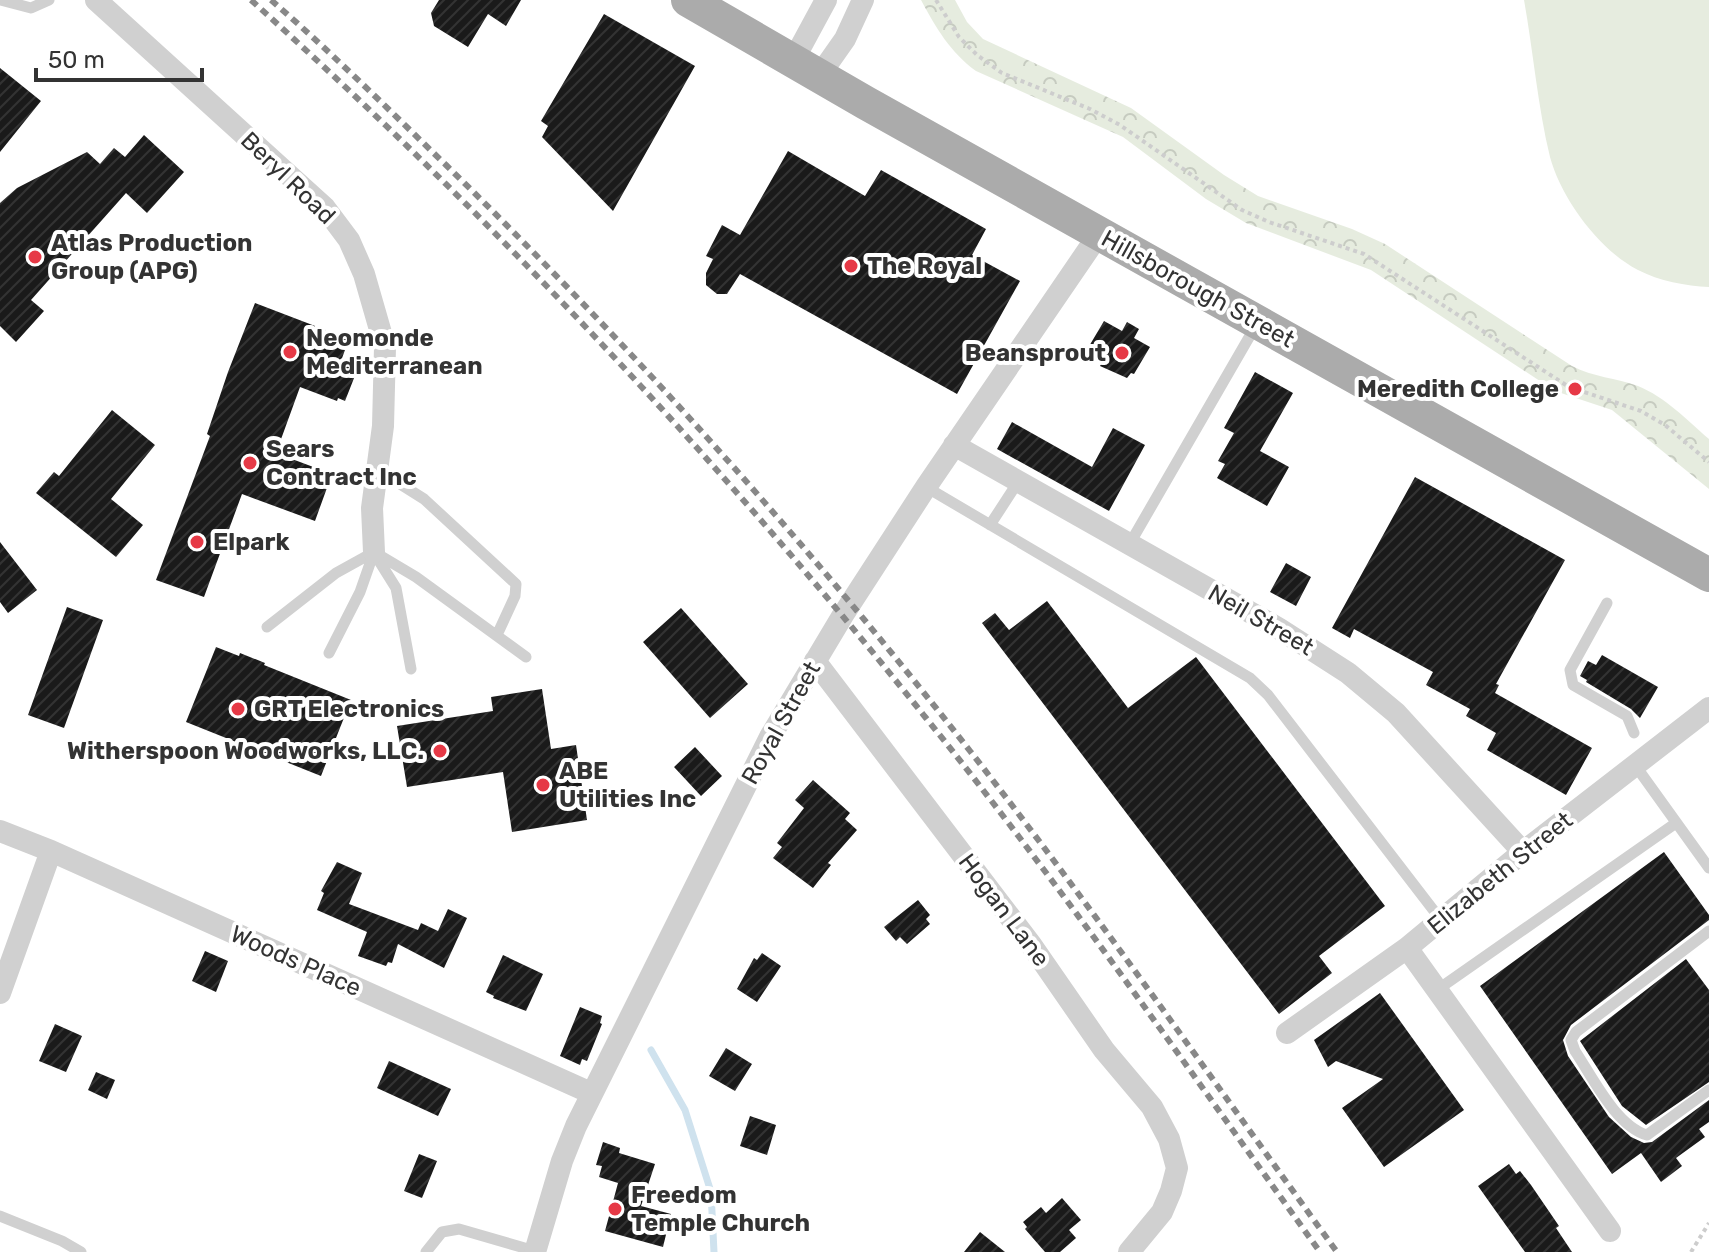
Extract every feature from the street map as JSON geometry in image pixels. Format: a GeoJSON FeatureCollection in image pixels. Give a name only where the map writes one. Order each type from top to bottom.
{"type":"FeatureCollection","features":[{"type":"Feature","properties":{"kind":"main road","name":"Hillsborough Street"},"geometry":{"type":"LineString","coordinates":[[688,0],[1709,575]]}},
{"type":"Feature","properties":{"kind":"street","name":"Beryl Road"},"geometry":{"type":"LineString","coordinates":[[96,0],[325,208],[349,240],[364,274],[385,347],[386,385],[372,508],[374,552]]}},
{"type":"Feature","properties":{"kind":"street"},"geometry":{"type":"LineString","coordinates":[[806,69],[826,0]]}},
{"type":"Feature","properties":{"kind":"street"},"geometry":{"type":"LineString","coordinates":[[806,69],[845,39],[863,0]]}},
{"type":"Feature","properties":{"kind":"street","name":"Royal Street"},"geometry":{"type":"LineString","coordinates":[[535,1252],[562,1161],[591,1093],[770,737],[926,487],[1099,234]]}},
{"type":"Feature","properties":{"kind":"street","name":"Neil Street"},"geometry":{"type":"LineString","coordinates":[[954,445],[1278,628],[1372,691],[1396,713],[1523,852]]}},
{"type":"Feature","properties":{"kind":"street","name":"Hogan Lane"},"geometry":{"type":"LineString","coordinates":[[815,661],[1032,946],[1104,1050],[1152,1107],[1169,1139],[1177,1168],[1162,1212],[1129,1252]]}},
{"type":"Feature","properties":{"kind":"street","name":"Elizabeth Street"},"geometry":{"type":"LineString","coordinates":[[1287,1033],[1407,948],[1523,852],[1709,708]]}},
{"type":"Feature","properties":{"kind":"street","name":"Woods Place"},"geometry":{"type":"LineString","coordinates":[[0,831],[591,1093]]}},
{"type":"Feature","properties":{"kind":"street"},"geometry":{"type":"LineString","coordinates":[[0,993],[51,851]]}},
{"type":"Feature","properties":{"kind":"street"},"geometry":{"type":"LineString","coordinates":[[1407,948],[1610,1231]]}},
{"type":"Feature","properties":{"kind":"lane"},"geometry":{"type":"LineString","coordinates":[[1,0],[31,8],[49,0]]}},
{"type":"Feature","properties":{"kind":"lane"},"geometry":{"type":"LineString","coordinates":[[1129,545],[1258,322]]}},
{"type":"Feature","properties":{"kind":"lane"},"geometry":{"type":"LineString","coordinates":[[378,470],[424,499],[516,584],[515,596],[497,635]]}},
{"type":"Feature","properties":{"kind":"lane"},"geometry":{"type":"LineString","coordinates":[[990,525],[1018,482]]}},
{"type":"Feature","properties":{"kind":"lane"},"geometry":{"type":"LineString","coordinates":[[926,487],[1250,678],[1268,695],[1441,920]]}},
{"type":"Feature","properties":{"kind":"lane"},"geometry":{"type":"LineString","coordinates":[[267,627],[336,573],[374,552]]}},
{"type":"Feature","properties":{"kind":"lane"},"geometry":{"type":"LineString","coordinates":[[374,552],[416,577],[526,657]]}},
{"type":"Feature","properties":{"kind":"lane"},"geometry":{"type":"LineString","coordinates":[[329,653],[360,592],[374,552]]}},
{"type":"Feature","properties":{"kind":"lane"},"geometry":{"type":"LineString","coordinates":[[374,552],[396,588],[411,669]]}},
{"type":"Feature","properties":{"kind":"lane"},"geometry":{"type":"LineString","coordinates":[[1607,603],[1569,676],[1573,685],[1627,716],[1634,733]]}},
{"type":"Feature","properties":{"kind":"lane"},"geometry":{"type":"LineString","coordinates":[[1635,765],[1709,868]]}},
{"type":"Feature","properties":{"kind":"lane"},"geometry":{"type":"LineString","coordinates":[[1437,990],[1676,823]]}},
{"type":"Feature","properties":{"kind":"lane"},"geometry":{"type":"LineString","coordinates":[[1709,931],[1576,1032],[1571,1040],[1575,1051],[1624,1124],[1638,1132],[1647,1135],[1709,1090]]}},
{"type":"Feature","properties":{"kind":"lane"},"geometry":{"type":"LineString","coordinates":[[0,1216],[81,1252]]}},
{"type":"Feature","properties":{"kind":"lane"},"geometry":{"type":"LineString","coordinates":[[426,1252],[442,1232],[459,1229],[535,1252]]}},
{"type":"Feature","properties":{"kind":"path"},"geometry":{"type":"LineString","coordinates":[[936,0],[959,37],[1002,73],[1090,109],[1120,125],[1242,210],[1364,254],[1569,387],[1617,402],[1653,418],[1709,462]]}},
{"type":"Feature","properties":{"kind":"path"},"geometry":{"type":"LineString","coordinates":[[1691,1252],[1709,1223]]}},
{"type":"Feature","properties":{"kind":"green space"},"geometry":{"type":"Polygon","coordinates":[[[921,0],[955,0],[967,22],[983,39],[1131,108],[1258,196],[1385,244],[1572,366],[1638,386],[1657,396],[1709,439],[1709,489],[1612,410],[1555,391],[1371,270],[1246,223],[1206,199],[1123,137],[976,71],[944,39],[921,0]]]}},
{"type":"Feature","properties":{"kind":"green space"},"geometry":{"type":"Polygon","coordinates":[[[1524,0],[1709,0],[1709,287],[1673,282],[1638,270],[1609,250],[1572,205],[1550,157],[1524,0]]]}},
{"type":"Feature","properties":{"kind":"building"},"geometry":{"type":"Polygon","coordinates":[[[439,0],[521,0],[506,26],[488,14],[468,47],[434,26],[431,13],[439,0]]]}},
{"type":"Feature","properties":{"kind":"building"},"geometry":{"type":"Polygon","coordinates":[[[604,14],[695,66],[613,211],[542,137],[548,126],[541,121],[604,14]]]}},
{"type":"Feature","properties":{"kind":"building"},"geometry":{"type":"Polygon","coordinates":[[[0,68],[41,101],[0,152],[0,68]]]}},
{"type":"Feature","properties":{"kind":"building","name":"Atlas Production Group (APG)"},"geometry":{"type":"Polygon","coordinates":[[[144,135],[184,172],[147,213],[126,193],[31,300],[44,311],[16,342],[0,326],[0,203],[17,188],[87,152],[100,164],[114,148],[125,157],[144,135]]]}},
{"type":"Feature","properties":{"kind":"building","name":"The Royal"},"geometry":{"type":"Polygon","coordinates":[[[788,151],[865,196],[881,170],[986,229],[972,255],[1020,281],[957,394],[740,274],[727,294],[717,294],[706,285],[706,273],[713,259],[706,256],[722,225],[740,235],[788,151]]]}},
{"type":"Feature","properties":{"kind":"building"},"geometry":{"type":"Polygon","coordinates":[[[255,303],[349,339],[341,361],[358,368],[345,401],[300,387],[276,453],[332,474],[315,521],[242,494],[204,597],[156,580],[255,303]]]}},
{"type":"Feature","properties":{"kind":"building","name":"Beansprout"},"geometry":{"type":"Polygon","coordinates":[[[1104,321],[1122,331],[1127,322],[1139,329],[1134,338],[1150,347],[1134,374],[1127,378],[1100,366],[1105,357],[1088,348],[1104,321]]]}},
{"type":"Feature","properties":{"kind":"building"},"geometry":{"type":"Polygon","coordinates":[[[1255,372],[1293,393],[1260,451],[1289,467],[1267,506],[1217,478],[1225,464],[1218,461],[1234,433],[1224,428],[1255,372]]]}},
{"type":"Feature","properties":{"kind":"building"},"geometry":{"type":"Polygon","coordinates":[[[112,410],[155,445],[111,499],[143,525],[116,557],[36,493],[54,472],[59,476],[112,410]]]}},
{"type":"Feature","properties":{"kind":"building"},"geometry":{"type":"Polygon","coordinates":[[[1012,422],[1092,467],[1113,428],[1145,445],[1109,511],[997,449],[1012,422]]]}},
{"type":"Feature","properties":{"kind":"building"},"geometry":{"type":"Polygon","coordinates":[[[1415,477],[1565,560],[1496,684],[1499,685],[1495,693],[1592,748],[1566,795],[1487,750],[1496,733],[1466,716],[1470,709],[1426,685],[1433,672],[1354,629],[1350,638],[1332,628],[1415,477]]]}},
{"type":"Feature","properties":{"kind":"building"},"geometry":{"type":"Polygon","coordinates":[[[0,542],[37,590],[8,613],[0,602],[0,542]]]}},
{"type":"Feature","properties":{"kind":"building"},"geometry":{"type":"Polygon","coordinates":[[[1286,563],[1311,577],[1296,606],[1270,592],[1286,563]]]}},
{"type":"Feature","properties":{"kind":"building"},"geometry":{"type":"Polygon","coordinates":[[[1047,601],[1128,708],[1196,657],[1385,906],[1319,956],[1332,973],[1279,1014],[982,623],[995,613],[1009,630],[1047,601]]]}},
{"type":"Feature","properties":{"kind":"building"},"geometry":{"type":"Polygon","coordinates":[[[67,607],[103,620],[64,728],[28,715],[67,607]]]}},
{"type":"Feature","properties":{"kind":"building"},"geometry":{"type":"Polygon","coordinates":[[[681,608],[748,684],[710,718],[643,642],[681,608]]]}},
{"type":"Feature","properties":{"kind":"building"},"geometry":{"type":"Polygon","coordinates":[[[216,647],[239,656],[240,653],[351,700],[321,776],[186,722],[216,647]]]}},
{"type":"Feature","properties":{"kind":"building"},"geometry":{"type":"Polygon","coordinates":[[[1602,655],[1658,687],[1640,718],[1580,676],[1588,661],[1596,665],[1602,655]]]}},
{"type":"Feature","properties":{"kind":"building"},"geometry":{"type":"Polygon","coordinates":[[[542,689],[551,749],[576,745],[587,820],[512,832],[503,772],[407,787],[397,726],[493,711],[491,697],[542,689]]]}},
{"type":"Feature","properties":{"kind":"building"},"geometry":{"type":"Polygon","coordinates":[[[695,747],[722,776],[701,796],[674,767],[695,747]]]}},
{"type":"Feature","properties":{"kind":"building"},"geometry":{"type":"Polygon","coordinates":[[[813,780],[850,813],[845,819],[857,830],[828,863],[831,865],[813,888],[773,858],[782,847],[777,843],[804,808],[795,800],[813,780]]]}},
{"type":"Feature","properties":{"kind":"building"},"geometry":{"type":"Polygon","coordinates":[[[1664,852],[1709,915],[1709,920],[1571,1025],[1563,1040],[1568,1056],[1609,1117],[1631,1137],[1644,1143],[1652,1142],[1709,1100],[1709,1122],[1699,1129],[1705,1137],[1676,1158],[1682,1166],[1661,1182],[1641,1153],[1612,1174],[1480,986],[1664,852]]]}},
{"type":"Feature","properties":{"kind":"building"},"geometry":{"type":"Polygon","coordinates":[[[337,862],[362,873],[349,904],[418,930],[421,923],[438,931],[448,909],[467,918],[444,968],[398,944],[392,963],[388,962],[386,966],[358,956],[367,932],[317,910],[324,893],[321,891],[337,862]]]}},
{"type":"Feature","properties":{"kind":"building"},"geometry":{"type":"Polygon","coordinates":[[[918,900],[930,915],[926,919],[930,924],[907,944],[900,937],[896,941],[884,927],[918,900]]]}},
{"type":"Feature","properties":{"kind":"building"},"geometry":{"type":"Polygon","coordinates":[[[205,951],[228,961],[216,992],[192,981],[205,951]]]}},
{"type":"Feature","properties":{"kind":"building"},"geometry":{"type":"Polygon","coordinates":[[[762,953],[781,966],[757,1002],[737,989],[754,958],[757,960],[762,953]]]}},
{"type":"Feature","properties":{"kind":"building"},"geometry":{"type":"Polygon","coordinates":[[[503,955],[543,974],[526,1011],[493,998],[486,992],[503,955]]]}},
{"type":"Feature","properties":{"kind":"building"},"geometry":{"type":"Polygon","coordinates":[[[1686,959],[1709,990],[1709,1082],[1646,1125],[1622,1106],[1580,1041],[1686,959]]]}},
{"type":"Feature","properties":{"kind":"building"},"geometry":{"type":"Polygon","coordinates":[[[1380,993],[1464,1110],[1384,1167],[1342,1108],[1383,1079],[1336,1061],[1328,1067],[1314,1040],[1380,993]]]}},
{"type":"Feature","properties":{"kind":"building"},"geometry":{"type":"Polygon","coordinates":[[[580,1007],[602,1016],[602,1024],[587,1061],[582,1059],[580,1065],[560,1056],[580,1007]]]}},
{"type":"Feature","properties":{"kind":"building"},"geometry":{"type":"Polygon","coordinates":[[[55,1024],[82,1036],[66,1072],[39,1061],[55,1024]]]}},
{"type":"Feature","properties":{"kind":"building"},"geometry":{"type":"Polygon","coordinates":[[[726,1048],[752,1064],[735,1091],[709,1076],[726,1048]]]}},
{"type":"Feature","properties":{"kind":"building"},"geometry":{"type":"Polygon","coordinates":[[[389,1061],[451,1089],[438,1116],[377,1088],[389,1061]]]}},
{"type":"Feature","properties":{"kind":"building"},"geometry":{"type":"Polygon","coordinates":[[[96,1072],[115,1080],[107,1099],[88,1090],[96,1072]]]}},
{"type":"Feature","properties":{"kind":"building"},"geometry":{"type":"Polygon","coordinates":[[[750,1116],[776,1125],[767,1155],[740,1146],[750,1116]]]}},
{"type":"Feature","properties":{"kind":"building"},"geometry":{"type":"Polygon","coordinates":[[[603,1142],[620,1148],[619,1153],[655,1164],[641,1206],[671,1214],[663,1247],[605,1231],[618,1183],[599,1177],[602,1166],[596,1165],[603,1142]]]}},
{"type":"Feature","properties":{"kind":"building"},"geometry":{"type":"Polygon","coordinates":[[[419,1154],[437,1161],[422,1198],[404,1191],[419,1154]]]}},
{"type":"Feature","properties":{"kind":"building"},"geometry":{"type":"Polygon","coordinates":[[[1509,1164],[1516,1174],[1520,1171],[1531,1185],[1559,1226],[1556,1228],[1572,1252],[1525,1252],[1478,1186],[1509,1164]]]}},
{"type":"Feature","properties":{"kind":"building"},"geometry":{"type":"Polygon","coordinates":[[[1062,1198],[1081,1220],[1069,1230],[1076,1238],[1060,1252],[1045,1252],[1025,1229],[1027,1227],[1023,1222],[1041,1207],[1046,1213],[1062,1198]]]}},
{"type":"Feature","properties":{"kind":"building"},"geometry":{"type":"Polygon","coordinates":[[[980,1232],[1005,1252],[964,1252],[980,1232]]]}},
{"type":"Feature","properties":{"kind":"waterway"},"geometry":{"type":"LineString","coordinates":[[651,1050],[685,1110],[711,1192],[714,1252]]}},
{"type":"Feature","properties":{"kind":"railway"},"geometry":{"type":"LineString","coordinates":[[251,0],[342,83],[517,256],[603,345],[768,528],[978,783],[1127,982],[1320,1252]]}},
{"type":"Feature","properties":{"kind":"railway"},"geometry":{"type":"LineString","coordinates":[[271,0],[516,234],[651,376],[846,598],[1017,812],[1337,1252]]}},
{"type":"Feature","properties":{"kind":"place","name":"Atlas Production Group (APG)"},"geometry":{"type":"Point","coordinates":[35,257]}},
{"type":"Feature","properties":{"kind":"place","name":"The Royal"},"geometry":{"type":"Point","coordinates":[851,266]}},
{"type":"Feature","properties":{"kind":"place","name":"Neomonde Mediterranean"},"geometry":{"type":"Point","coordinates":[290,352]}},
{"type":"Feature","properties":{"kind":"place","name":"Beansprout"},"geometry":{"type":"Point","coordinates":[1122,353]}},
{"type":"Feature","properties":{"kind":"place","name":"Meredith College"},"geometry":{"type":"Point","coordinates":[1575,389]}},
{"type":"Feature","properties":{"kind":"place","name":"Sears Contract Inc"},"geometry":{"type":"Point","coordinates":[250,463]}},
{"type":"Feature","properties":{"kind":"place","name":"Elpark"},"geometry":{"type":"Point","coordinates":[197,542]}},
{"type":"Feature","properties":{"kind":"place","name":"GRT Electronics"},"geometry":{"type":"Point","coordinates":[238,709]}},
{"type":"Feature","properties":{"kind":"place","name":"Witherspoon Woodworks, LLC."},"geometry":{"type":"Point","coordinates":[440,751]}},
{"type":"Feature","properties":{"kind":"place","name":"ABE Utilities Inc"},"geometry":{"type":"Point","coordinates":[543,785]}},
{"type":"Feature","properties":{"kind":"place","name":"Freedom Temple Church"},"geometry":{"type":"Point","coordinates":[615,1209]}}]}
